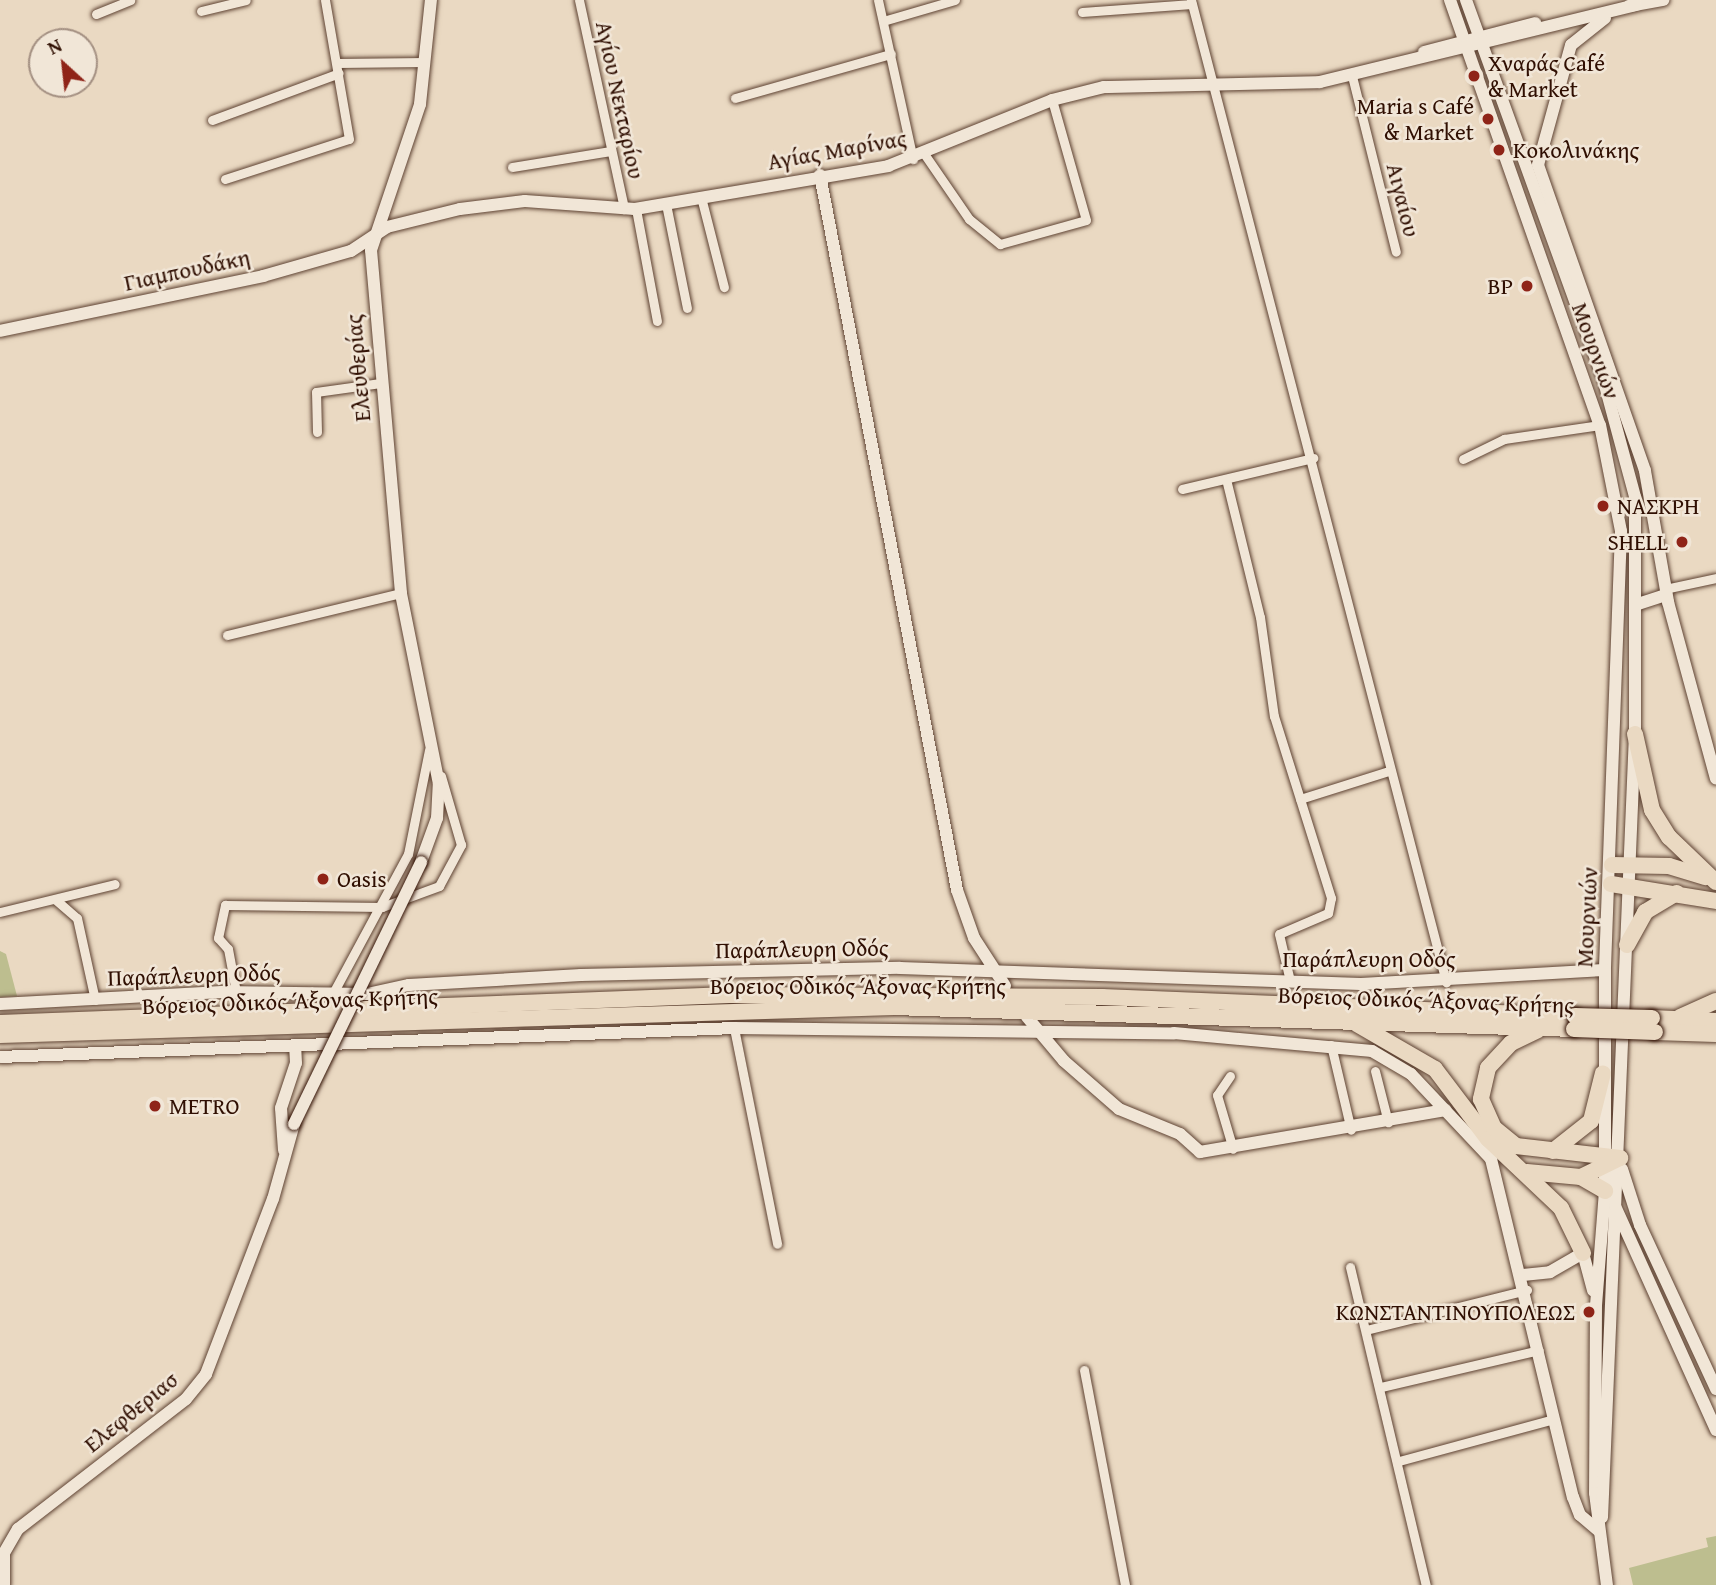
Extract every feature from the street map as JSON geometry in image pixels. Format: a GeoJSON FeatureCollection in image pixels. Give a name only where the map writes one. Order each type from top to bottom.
{"type":"FeatureCollection","features":[{"type":"Feature","properties":{"kind":"highway"},"geometry":{"type":"LineString","coordinates":[[1635,734],[1651,810],[1669,837],[1716,883]]}},
{"type":"Feature","properties":{"kind":"highway"},"geometry":{"type":"LineString","coordinates":[[1620,865],[1669,866],[1716,883]]}},
{"type":"Feature","properties":{"kind":"highway"},"geometry":{"type":"LineString","coordinates":[[1619,885],[1679,892],[1716,901]]}},
{"type":"Feature","properties":{"kind":"highway"},"geometry":{"type":"LineString","coordinates":[[1627,945],[1652,905],[1679,892]]}},
{"type":"Feature","properties":{"kind":"highway","name":"Βόρειος Οδικός Άξονας Κρήτης"},"geometry":{"type":"LineString","coordinates":[[0,1023],[756,995],[1102,997],[1653,1025],[1716,1034]]}},
{"type":"Feature","properties":{"kind":"highway"},"geometry":{"type":"LineString","coordinates":[[1673,1019],[1716,1001]]}},
{"type":"Feature","properties":{"kind":"highway","name":"Βόρειος Οδικός Άξονας Κρήτης"},"geometry":{"type":"LineString","coordinates":[[0,1035],[743,1008],[1087,1010],[1543,1028],[1574,1022]]}},
{"type":"Feature","properties":{"kind":"highway","name":"Βόρειος Οδικός Άξονας Κρήτης"},"geometry":{"type":"LineString","coordinates":[[1653,1025],[1673,1019],[1716,1021]]}},
{"type":"Feature","properties":{"kind":"highway"},"geometry":{"type":"LineString","coordinates":[[1345,1020],[1426,1061],[1521,1170],[1561,1208],[1583,1253]]}},
{"type":"Feature","properties":{"kind":"highway"},"geometry":{"type":"LineString","coordinates":[[1543,1028],[1496,1055],[1481,1099],[1501,1136],[1516,1146],[1610,1162]]}},
{"type":"Feature","properties":{"kind":"highway"},"geometry":{"type":"LineString","coordinates":[[1553,1151],[1591,1121],[1603,1073]]}},
{"type":"Feature","properties":{"kind":"highway"},"geometry":{"type":"LineString","coordinates":[[1581,1178],[1610,1162]]}},
{"type":"Feature","properties":{"kind":"highway"},"geometry":{"type":"LineString","coordinates":[[1521,1170],[1581,1178],[1609,1198]]}},
{"type":"Feature","properties":{"kind":"street"},"geometry":{"type":"LineString","coordinates":[[96,14],[130,0]]}},
{"type":"Feature","properties":{"kind":"street"},"geometry":{"type":"LineString","coordinates":[[201,11],[246,0]]}},
{"type":"Feature","properties":{"kind":"street"},"geometry":{"type":"LineString","coordinates":[[225,179],[346,142],[351,129],[325,0]]}},
{"type":"Feature","properties":{"kind":"street","name":"Ελευθερίας"},"geometry":{"type":"LineString","coordinates":[[421,862],[437,818],[438,767],[401,593],[380,383],[371,250],[415,120],[432,0]]}},
{"type":"Feature","properties":{"kind":"street","name":"Αγίου Νεκταρίου"},"geometry":{"type":"LineString","coordinates":[[579,0],[611,151],[630,209],[657,321]]}},
{"type":"Feature","properties":{"kind":"street"},"geometry":{"type":"LineString","coordinates":[[878,0],[919,158],[970,219],[1000,244],[1086,220],[1052,100]]}},
{"type":"Feature","properties":{"kind":"street"},"geometry":{"type":"LineString","coordinates":[[883,21],[955,0]]}},
{"type":"Feature","properties":{"kind":"street","name":"Μουρνιών"},"geometry":{"type":"LineString","coordinates":[[1450,0],[1600,425],[1618,497],[1622,561],[1620,865]]}},
{"type":"Feature","properties":{"kind":"street","name":"Αγίας Μαρίνας"},"geometry":{"type":"LineString","coordinates":[[376,233],[510,201],[630,209],[666,204],[919,158],[1052,100],[1121,85],[1213,80],[1278,84],[1352,76],[1504,34],[1663,0]]}},
{"type":"Feature","properties":{"kind":"street"},"geometry":{"type":"LineString","coordinates":[[1082,12],[1191,2],[1313,458],[1389,771],[1446,982]]}},
{"type":"Feature","properties":{"kind":"street","name":"Αγίας Μαρίνας"},"geometry":{"type":"LineString","coordinates":[[1504,34],[1608,15],[1636,5]]}},
{"type":"Feature","properties":{"kind":"street"},"geometry":{"type":"LineString","coordinates":[[1468,6],[1484,26],[1504,34],[1493,50],[1490,67]]}},
{"type":"Feature","properties":{"kind":"street"},"geometry":{"type":"LineString","coordinates":[[1468,6],[1627,455],[1638,527],[1635,734],[1620,865],[1619,885],[1627,945],[1610,1162],[1711,1361],[1716,1389]]}},
{"type":"Feature","properties":{"kind":"street"},"geometry":{"type":"LineString","coordinates":[[1608,15],[1571,45],[1538,165],[1646,471],[1666,592],[1716,779]]}},
{"type":"Feature","properties":{"kind":"street"},"geometry":{"type":"LineString","coordinates":[[1456,16],[1452,33],[1439,52],[1459,58],[1476,75]]}},
{"type":"Feature","properties":{"kind":"street"},"geometry":{"type":"LineString","coordinates":[[735,98],[891,54]]}},
{"type":"Feature","properties":{"kind":"street"},"geometry":{"type":"LineString","coordinates":[[337,62],[425,62]]}},
{"type":"Feature","properties":{"kind":"street"},"geometry":{"type":"LineString","coordinates":[[212,120],[339,73]]}},
{"type":"Feature","properties":{"kind":"street","name":"Αιγαίου"},"geometry":{"type":"LineString","coordinates":[[1352,76],[1396,253]]}},
{"type":"Feature","properties":{"kind":"street"},"geometry":{"type":"LineString","coordinates":[[512,167],[611,151]]}},
{"type":"Feature","properties":{"kind":"street"},"geometry":{"type":"LineString","coordinates":[[820,175],[957,890],[974,937],[1005,986]]}},
{"type":"Feature","properties":{"kind":"street"},"geometry":{"type":"LineString","coordinates":[[701,197],[724,287]]}},
{"type":"Feature","properties":{"kind":"street"},"geometry":{"type":"LineString","coordinates":[[666,204],[687,308]]}},
{"type":"Feature","properties":{"kind":"street","name":"Γιαμπουδάκη"},"geometry":{"type":"LineString","coordinates":[[0,331],[263,276],[351,251],[376,233]]}},
{"type":"Feature","properties":{"kind":"street"},"geometry":{"type":"LineString","coordinates":[[317,432],[316,392],[380,383]]}},
{"type":"Feature","properties":{"kind":"street"},"geometry":{"type":"LineString","coordinates":[[1463,459],[1504,439],[1600,425]]}},
{"type":"Feature","properties":{"kind":"street"},"geometry":{"type":"LineString","coordinates":[[1182,489],[1313,458]]}},
{"type":"Feature","properties":{"kind":"street"},"geometry":{"type":"LineString","coordinates":[[1226,479],[1260,617],[1270,697],[1331,907],[1279,934],[1290,981]]}},
{"type":"Feature","properties":{"kind":"street"},"geometry":{"type":"LineString","coordinates":[[1638,604],[1666,592],[1716,578]]}},
{"type":"Feature","properties":{"kind":"street"},"geometry":{"type":"LineString","coordinates":[[227,635],[401,593]]}},
{"type":"Feature","properties":{"kind":"street"},"geometry":{"type":"LineString","coordinates":[[332,995],[382,907],[420,815],[430,736]]}},
{"type":"Feature","properties":{"kind":"street"},"geometry":{"type":"LineString","coordinates":[[236,992],[228,949],[218,938],[225,905],[382,907],[439,886],[458,855],[460,834],[438,767]]}},
{"type":"Feature","properties":{"kind":"street"},"geometry":{"type":"LineString","coordinates":[[1300,799],[1389,771]]}},
{"type":"Feature","properties":{"kind":"street","name":"Ελεφθεριασ"},"geometry":{"type":"LineString","coordinates":[[4,1585],[4,1553],[18,1529],[186,1399],[206,1374],[294,1124],[421,862]]}},
{"type":"Feature","properties":{"kind":"street"},"geometry":{"type":"LineString","coordinates":[[0,912],[115,884]]}},
{"type":"Feature","properties":{"kind":"street","name":"Μουρνιών"},"geometry":{"type":"LineString","coordinates":[[1599,1531],[1609,1426],[1610,1162],[1603,1073],[1605,971],[1619,885]]}},
{"type":"Feature","properties":{"kind":"street"},"geometry":{"type":"LineString","coordinates":[[56,900],[77,918],[95,1000]]}},
{"type":"Feature","properties":{"kind":"street","name":"Παράπλευρη Οδός"},"geometry":{"type":"LineString","coordinates":[[0,1004],[236,992],[332,995],[581,975],[900,968],[1290,981],[1446,982],[1605,971]]}},
{"type":"Feature","properties":{"kind":"street"},"geometry":{"type":"LineString","coordinates":[[1027,1017],[1036,1031],[1133,1118],[1174,1131],[1195,1151],[1233,1149],[1352,1130],[1445,1110]]}},
{"type":"Feature","properties":{"kind":"street"},"geometry":{"type":"LineString","coordinates":[[734,1028],[777,1244]]}},
{"type":"Feature","properties":{"kind":"street"},"geometry":{"type":"LineString","coordinates":[[0,1056],[734,1028],[1036,1031],[1330,1043],[1398,1063],[1491,1159],[1527,1290],[1573,1497],[1580,1515],[1599,1531],[1607,1585]]}},
{"type":"Feature","properties":{"kind":"street"},"geometry":{"type":"LineString","coordinates":[[1330,1043],[1352,1130]]}},
{"type":"Feature","properties":{"kind":"street"},"geometry":{"type":"LineString","coordinates":[[284,1156],[281,1108],[296,1063],[295,1045]]}},
{"type":"Feature","properties":{"kind":"street"},"geometry":{"type":"LineString","coordinates":[[1375,1071],[1388,1122]]}},
{"type":"Feature","properties":{"kind":"street"},"geometry":{"type":"LineString","coordinates":[[1230,1076],[1217,1095],[1233,1149]]}},
{"type":"Feature","properties":{"kind":"street","name":"Μουρνιών"},"geometry":{"type":"LineString","coordinates":[[1599,1531],[1596,1305],[1609,1198],[1610,1162]]}},
{"type":"Feature","properties":{"kind":"street"},"geometry":{"type":"LineString","coordinates":[[1609,1198],[1693,1369],[1716,1430]]}},
{"type":"Feature","properties":{"kind":"street"},"geometry":{"type":"LineString","coordinates":[[1523,1275],[1550,1272],[1583,1253],[1596,1305]]}},
{"type":"Feature","properties":{"kind":"street"},"geometry":{"type":"LineString","coordinates":[[1350,1267],[1399,1461],[1426,1585]]}},
{"type":"Feature","properties":{"kind":"street"},"geometry":{"type":"LineString","coordinates":[[1366,1330],[1527,1290]]}},
{"type":"Feature","properties":{"kind":"street"},"geometry":{"type":"LineString","coordinates":[[1381,1387],[1539,1350]]}},
{"type":"Feature","properties":{"kind":"street"},"geometry":{"type":"LineString","coordinates":[[1693,1369],[1711,1361]]}},
{"type":"Feature","properties":{"kind":"street"},"geometry":{"type":"LineString","coordinates":[[1084,1370],[1125,1585]]}},
{"type":"Feature","properties":{"kind":"street"},"geometry":{"type":"LineString","coordinates":[[1399,1461],[1554,1419]]}},
{"type":"Feature","properties":{"kind":"green space"},"geometry":{"type":"Polygon","coordinates":[[[0,951],[6,954],[17,996],[0,997],[0,951]]]}},
{"type":"Feature","properties":{"kind":"green space"},"geometry":{"type":"Polygon","coordinates":[[[1716,1536],[1716,1585],[1633,1585],[1629,1568],[1708,1547],[1706,1538],[1716,1536]]]}},
{"type":"Feature","properties":{"kind":"place","name":"Χναράς Café & Market"},"geometry":{"type":"Point","coordinates":[1474,76]}},
{"type":"Feature","properties":{"kind":"place","name":"Maria s Café & Market"},"geometry":{"type":"Point","coordinates":[1488,119]}},
{"type":"Feature","properties":{"kind":"place","name":"Κοκολινάκης"},"geometry":{"type":"Point","coordinates":[1499,150]}},
{"type":"Feature","properties":{"kind":"place","name":"BP"},"geometry":{"type":"Point","coordinates":[1527,286]}},
{"type":"Feature","properties":{"kind":"place","name":"ΝΑΣΚΡΗ"},"geometry":{"type":"Point","coordinates":[1603,506]}},
{"type":"Feature","properties":{"kind":"place","name":"SHELL"},"geometry":{"type":"Point","coordinates":[1682,542]}},
{"type":"Feature","properties":{"kind":"place","name":"Oasis"},"geometry":{"type":"Point","coordinates":[323,879]}},
{"type":"Feature","properties":{"kind":"place","name":"METRO"},"geometry":{"type":"Point","coordinates":[155,1106]}},
{"type":"Feature","properties":{"kind":"place","name":"ΚΩΝΣΤΑΝΤΙΝΟΥΠΟΛΕΩΣ"},"geometry":{"type":"Point","coordinates":[1589,1312]}}]}
